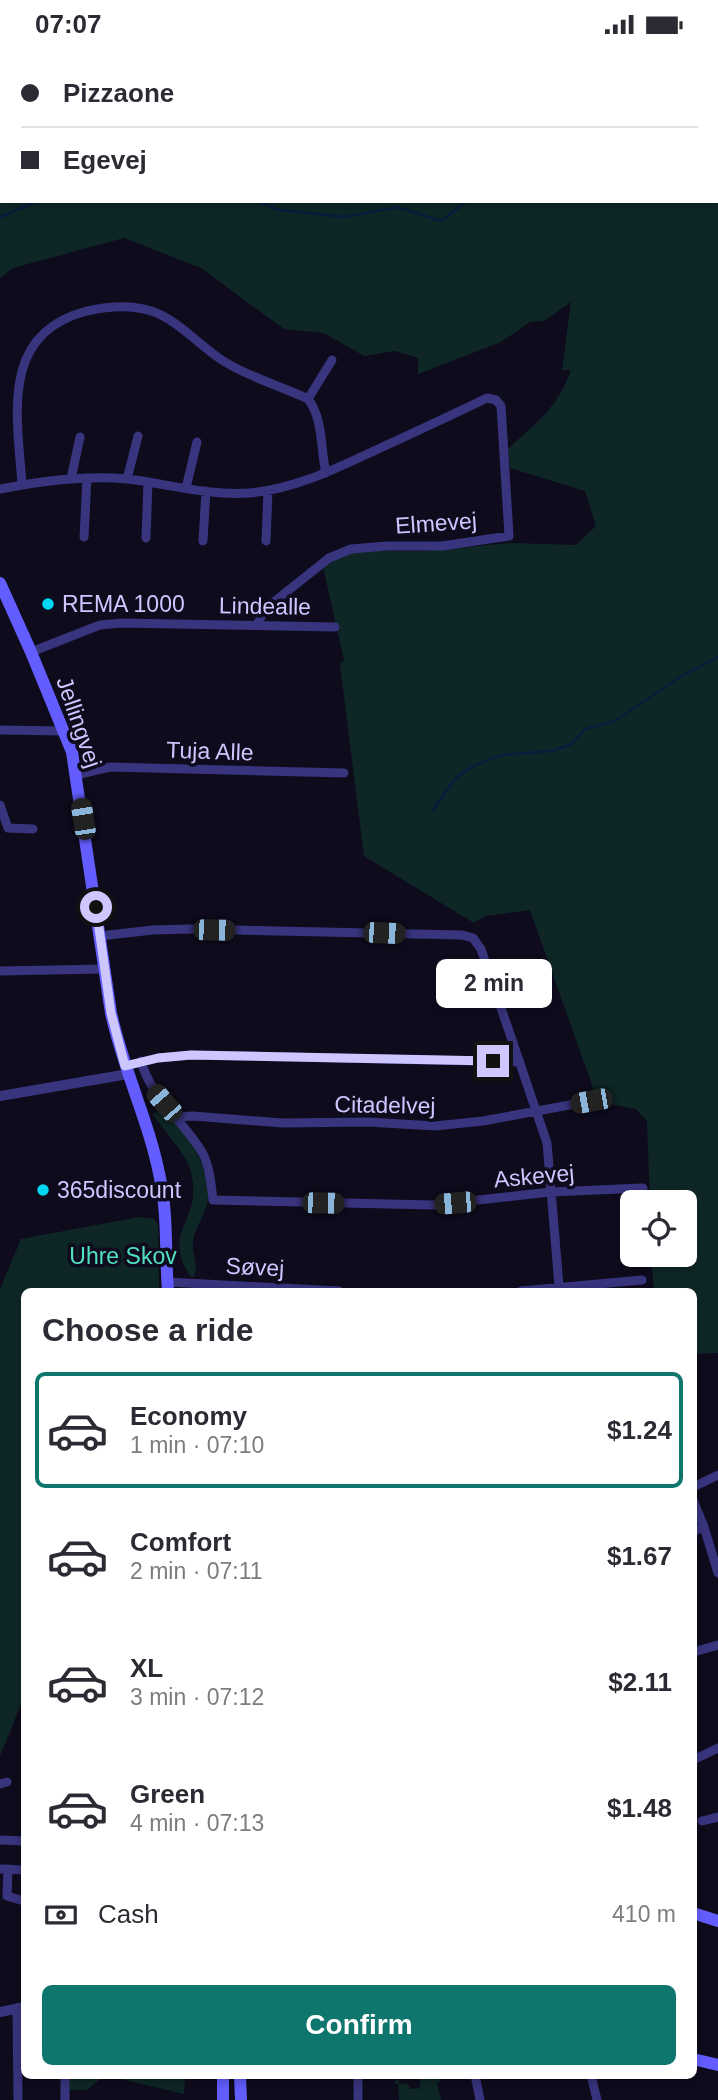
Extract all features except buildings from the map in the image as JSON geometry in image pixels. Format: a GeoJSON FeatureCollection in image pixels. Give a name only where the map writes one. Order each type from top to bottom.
{"type":"FeatureCollection","features":[{"type":"Feature","properties":{"kind":"main road","name":"Jellingvej"},"geometry":{"type":"LineString","coordinates":[[0,586],[31,652],[72,752],[104,969],[118,1043],[144,1116],[160,1178],[166,1227],[168,1287]]}},
{"type":"Feature","properties":{"kind":"main road"},"geometry":{"type":"LineString","coordinates":[[697,1914],[718,1921]]}},
{"type":"Feature","properties":{"kind":"main road"},"geometry":{"type":"LineString","coordinates":[[697,2060],[718,2065]]}},
{"type":"Feature","properties":{"kind":"main road"},"geometry":{"type":"LineString","coordinates":[[223,2079],[223,2100]]}},
{"type":"Feature","properties":{"kind":"main road"},"geometry":{"type":"LineString","coordinates":[[240,2079],[241,2100]]}},
{"type":"Feature","properties":{"kind":"street"},"geometry":{"type":"LineString","coordinates":[[0,489],[22,484],[87,478],[127,479],[206,491],[241,493],[296,485],[326,474],[316,409],[308,399],[225,362],[161,315],[142,308],[120,307],[74,314],[53,325],[37,339],[25,358],[17,394],[22,484]]}},
{"type":"Feature","properties":{"kind":"street"},"geometry":{"type":"LineString","coordinates":[[308,399],[332,360]]}},
{"type":"Feature","properties":{"kind":"street","name":"Elmevej"},"geometry":{"type":"LineString","coordinates":[[257,625],[265,610],[274,601],[329,558],[351,549],[378,546],[442,546],[509,536],[501,406],[496,400],[487,398],[326,474]]}},
{"type":"Feature","properties":{"kind":"street"},"geometry":{"type":"LineString","coordinates":[[127,479],[138,436]]}},
{"type":"Feature","properties":{"kind":"street"},"geometry":{"type":"LineString","coordinates":[[71,478],[80,437]]}},
{"type":"Feature","properties":{"kind":"street"},"geometry":{"type":"LineString","coordinates":[[186,488],[197,442]]}},
{"type":"Feature","properties":{"kind":"street"},"geometry":{"type":"LineString","coordinates":[[84,537],[87,478]]}},
{"type":"Feature","properties":{"kind":"street"},"geometry":{"type":"LineString","coordinates":[[146,538],[148,482]]}},
{"type":"Feature","properties":{"kind":"street"},"geometry":{"type":"LineString","coordinates":[[203,541],[206,491]]}},
{"type":"Feature","properties":{"kind":"street"},"geometry":{"type":"LineString","coordinates":[[266,541],[268,491]]}},
{"type":"Feature","properties":{"kind":"street","name":"Lindealle"},"geometry":{"type":"LineString","coordinates":[[31,652],[100,625],[122,623],[335,627]]}},
{"type":"Feature","properties":{"kind":"street"},"geometry":{"type":"LineString","coordinates":[[0,730],[64,731]]}},
{"type":"Feature","properties":{"kind":"street","name":"Tuja Alle"},"geometry":{"type":"LineString","coordinates":[[76,775],[110,767],[344,773]]}},
{"type":"Feature","properties":{"kind":"street"},"geometry":{"type":"LineString","coordinates":[[0,805],[8,828],[33,829]]}},
{"type":"Feature","properties":{"kind":"street"},"geometry":{"type":"LineString","coordinates":[[100,936],[190,929],[462,935],[473,938],[481,949],[547,1143],[559,1286]]}},
{"type":"Feature","properties":{"kind":"street"},"geometry":{"type":"LineString","coordinates":[[0,971],[104,969]]}},
{"type":"Feature","properties":{"kind":"street"},"geometry":{"type":"LineString","coordinates":[[0,1095],[127,1070],[141,1061],[191,1055],[520,1062]]}},
{"type":"Feature","properties":{"kind":"street","name":"Askevej"},"geometry":{"type":"LineString","coordinates":[[141,1061],[152,1089],[176,1117],[206,1161],[212,1201],[434,1205],[550,1192],[643,1188]]}},
{"type":"Feature","properties":{"kind":"street","name":"Citadelvej"},"geometry":{"type":"LineString","coordinates":[[176,1117],[284,1123],[368,1122],[435,1126],[483,1121],[591,1101]]}},
{"type":"Feature","properties":{"kind":"street"},"geometry":{"type":"LineString","coordinates":[[544,1288],[597,1288],[642,1280]]}},
{"type":"Feature","properties":{"kind":"street","name":"Søvej"},"geometry":{"type":"LineString","coordinates":[[168,1287],[205,1288]]}},
{"type":"Feature","properties":{"kind":"street"},"geometry":{"type":"LineString","coordinates":[[697,1485],[718,1475]]}},
{"type":"Feature","properties":{"kind":"street"},"geometry":{"type":"LineString","coordinates":[[697,1510],[718,1573]]}},
{"type":"Feature","properties":{"kind":"street"},"geometry":{"type":"LineString","coordinates":[[697,1530],[704,1527]]}},
{"type":"Feature","properties":{"kind":"street"},"geometry":{"type":"LineString","coordinates":[[697,1651],[718,1645]]}},
{"type":"Feature","properties":{"kind":"street"},"geometry":{"type":"LineString","coordinates":[[697,1758],[718,1748]]}},
{"type":"Feature","properties":{"kind":"street"},"geometry":{"type":"LineString","coordinates":[[702,1821],[718,1817]]}},
{"type":"Feature","properties":{"kind":"street"},"geometry":{"type":"LineString","coordinates":[[0,1840],[21,1842]]}},
{"type":"Feature","properties":{"kind":"street"},"geometry":{"type":"LineString","coordinates":[[4,1869],[7,1896],[21,1901]]}},
{"type":"Feature","properties":{"kind":"street"},"geometry":{"type":"LineString","coordinates":[[0,2011],[21,2008],[18,2100]]}},
{"type":"Feature","properties":{"kind":"street"},"geometry":{"type":"LineString","coordinates":[[65,2079],[65,2100]]}},
{"type":"Feature","properties":{"kind":"street"},"geometry":{"type":"LineString","coordinates":[[358,2079],[358,2100]]}},
{"type":"Feature","properties":{"kind":"street"},"geometry":{"type":"LineString","coordinates":[[476,2079],[480,2100]]}},
{"type":"Feature","properties":{"kind":"street"},"geometry":{"type":"LineString","coordinates":[[592,2079],[597,2100]]}},
{"type":"Feature","properties":{"kind":"green space"},"geometry":{"type":"Polygon","coordinates":[[[0,203],[718,203],[718,1353],[697,1354],[697,1288],[654,1288],[652,1267],[697,1267],[697,1190],[650,1190],[647,1121],[636,1109],[598,1102],[530,910],[485,916],[474,923],[364,856],[340,664],[344,660],[323,567],[330,561],[356,551],[426,551],[511,543],[576,545],[596,526],[585,491],[510,468],[508,449],[553,405],[571,370],[562,370],[571,302],[544,321],[530,322],[501,342],[418,374],[418,358],[395,351],[364,356],[324,333],[284,329],[201,268],[124,238],[13,268],[0,278],[0,203]]]}},
{"type":"Feature","properties":{"kind":"green space"},"geometry":{"type":"Polygon","coordinates":[[[163,1109],[188,1137],[206,1175],[207,1204],[193,1240],[196,1267],[194,1277],[191,1277],[183,1263],[180,1250],[180,1239],[193,1197],[193,1184],[183,1155],[153,1114],[163,1109]]]}},
{"type":"Feature","properties":{"kind":"green space","name":"Uhre Skov"},"geometry":{"type":"Polygon","coordinates":[[[139,1217],[154,1219],[158,1225],[159,1288],[21,1288],[21,1704],[0,1756],[0,1289],[21,1239],[139,1217]]]}},
{"type":"Feature","properties":{"kind":"green space"},"geometry":{"type":"Polygon","coordinates":[[[68,2079],[100,2079],[87,2090],[68,2090],[68,2079]]]}},
{"type":"Feature","properties":{"kind":"green space"},"geometry":{"type":"Polygon","coordinates":[[[120,2079],[185,2079],[184,2094],[120,2079]]]}},
{"type":"Feature","properties":{"kind":"green space"},"geometry":{"type":"Polygon","coordinates":[[[399,2079],[399,2083],[408,2084],[411,2089],[420,2088],[420,2079],[439,2079],[441,2082],[437,2083],[441,2100],[399,2100],[398,2084],[393,2083],[399,2079]]]}},
{"type":"Feature","properties":{"kind":"waterway"},"geometry":{"type":"LineString","coordinates":[[0,217],[33,203]]}},
{"type":"Feature","properties":{"kind":"waterway"},"geometry":{"type":"LineString","coordinates":[[261,203],[279,210],[345,217],[397,207],[441,221],[464,203]]}},
{"type":"Feature","properties":{"kind":"waterway"},"geometry":{"type":"LineString","coordinates":[[433,810],[455,779],[471,767],[501,755],[552,751],[572,744],[585,729],[615,721],[680,677],[718,657]]}},
{"type":"Feature","properties":{"kind":"place","name":"REMA 1000"},"geometry":{"type":"Point","coordinates":[48,604]}},
{"type":"Feature","properties":{"kind":"place","name":"365discount"},"geometry":{"type":"Point","coordinates":[43,1190]}},
{"type":"Feature","properties":{"kind":"route"},"geometry":{"type":"LineString","coordinates":[[96,907],[111,1013],[125,1066],[158,1058],[191,1055],[493,1061]]}}]}
